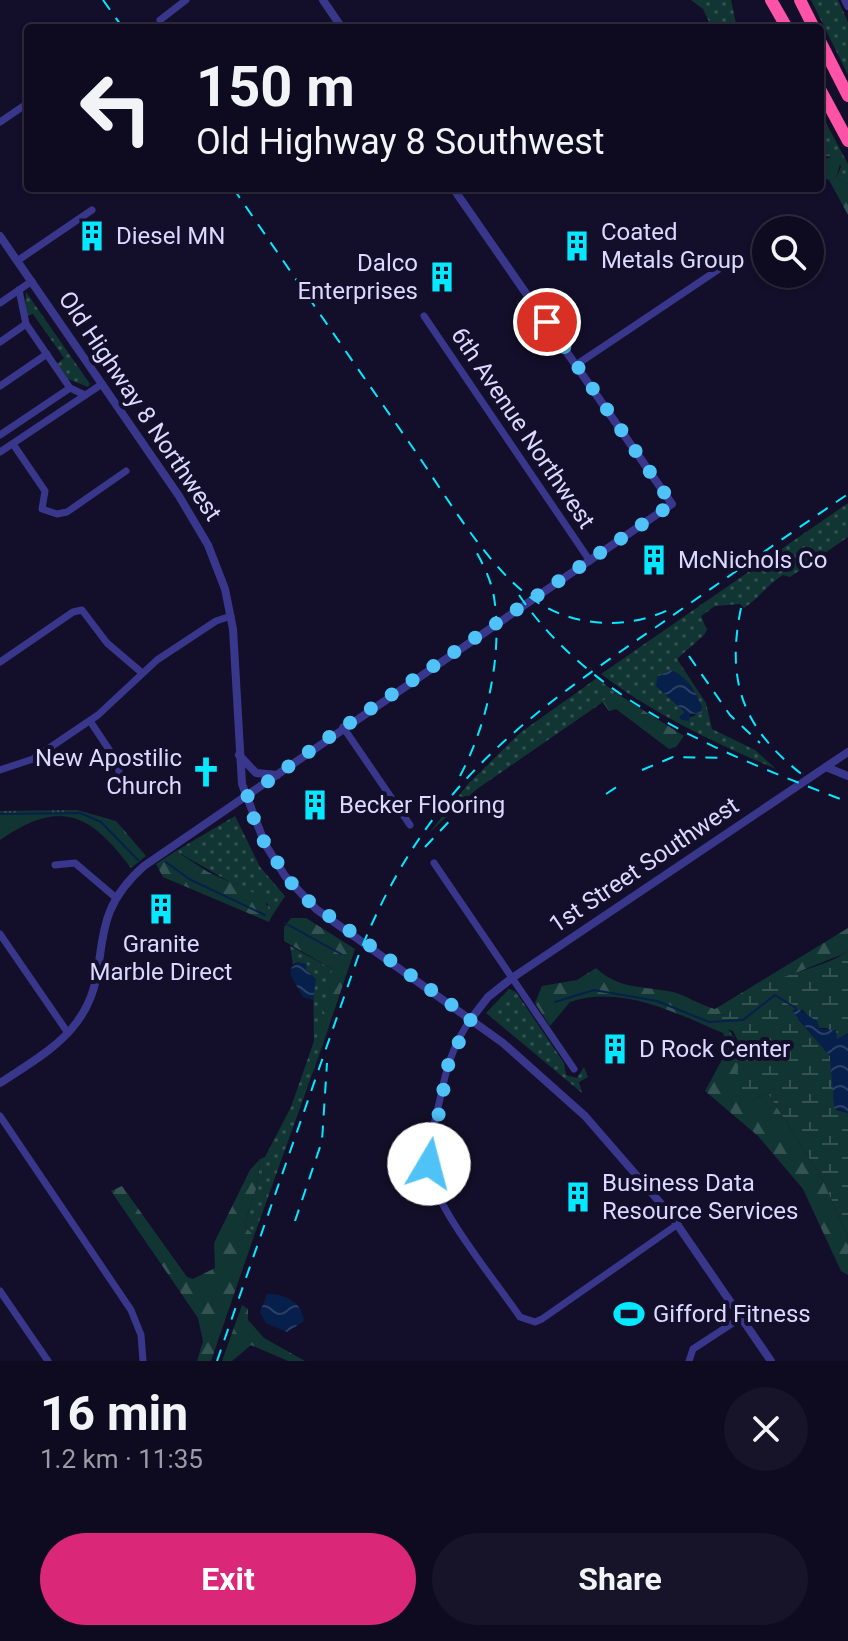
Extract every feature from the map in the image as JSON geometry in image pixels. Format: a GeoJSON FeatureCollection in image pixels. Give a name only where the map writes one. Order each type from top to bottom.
{"type":"FeatureCollection","features":[{"type":"Feature","properties":{"kind":"highway"},"geometry":{"type":"LineString","coordinates":[[771,0],[785,24]]}},
{"type":"Feature","properties":{"kind":"highway"},"geometry":{"type":"LineString","coordinates":[[800,0],[812,24]]}},
{"type":"Feature","properties":{"kind":"highway"},"geometry":{"type":"LineString","coordinates":[[824,49],[848,96]]}},
{"type":"Feature","properties":{"kind":"highway"},"geometry":{"type":"LineString","coordinates":[[824,96],[848,141]]}},
{"type":"Feature","properties":{"kind":"street"},"geometry":{"type":"LineString","coordinates":[[160,20],[186,0]]}},
{"type":"Feature","properties":{"kind":"street"},"geometry":{"type":"LineString","coordinates":[[323,0],[339,24]]}},
{"type":"Feature","properties":{"kind":"street"},"geometry":{"type":"LineString","coordinates":[[845,0],[848,6]]}},
{"type":"Feature","properties":{"kind":"street"},"geometry":{"type":"LineString","coordinates":[[0,122],[24,106]]}},
{"type":"Feature","properties":{"kind":"street"},"geometry":{"type":"LineString","coordinates":[[0,1083],[68,1033],[91,995],[101,934],[115,897],[144,866],[672,504],[456,192]]}},
{"type":"Feature","properties":{"kind":"street"},"geometry":{"type":"LineString","coordinates":[[17,261],[92,210]]}},
{"type":"Feature","properties":{"kind":"street","name":"Old Highway 8 Northwest"},"geometry":{"type":"LineString","coordinates":[[0,236],[201,529],[218,569],[231,616],[237,753],[245,798],[265,844],[285,876],[316,909],[471,1019],[585,1116],[678,1224],[771,1361]]}},
{"type":"Feature","properties":{"kind":"street"},"geometry":{"type":"LineString","coordinates":[[576,365],[722,267]]}},
{"type":"Feature","properties":{"kind":"street"},"geometry":{"type":"LineString","coordinates":[[0,303],[32,281]]}},
{"type":"Feature","properties":{"kind":"street"},"geometry":{"type":"LineString","coordinates":[[19,290],[26,324],[70,388],[85,395]]}},
{"type":"Feature","properties":{"kind":"street","name":"6th Avenue Northwest"},"geometry":{"type":"LineString","coordinates":[[424,316],[590,561]]}},
{"type":"Feature","properties":{"kind":"street"},"geometry":{"type":"LineString","coordinates":[[0,342],[26,324]]}},
{"type":"Feature","properties":{"kind":"street"},"geometry":{"type":"LineString","coordinates":[[0,386],[47,354]]}},
{"type":"Feature","properties":{"kind":"street"},"geometry":{"type":"LineString","coordinates":[[0,452],[102,384]]}},
{"type":"Feature","properties":{"kind":"street"},"geometry":{"type":"LineString","coordinates":[[0,435],[70,388]]}},
{"type":"Feature","properties":{"kind":"street"},"geometry":{"type":"LineString","coordinates":[[13,426],[21,438]]}},
{"type":"Feature","properties":{"kind":"street"},"geometry":{"type":"LineString","coordinates":[[13,444],[45,491],[42,509],[57,514],[67,512],[126,471]]}},
{"type":"Feature","properties":{"kind":"street"},"geometry":{"type":"LineString","coordinates":[[0,662],[73,612],[82,610],[107,643],[141,672]]}},
{"type":"Feature","properties":{"kind":"street"},"geometry":{"type":"LineString","coordinates":[[0,770],[26,763],[90,721],[141,672],[216,621],[231,616]]}},
{"type":"Feature","properties":{"kind":"street"},"geometry":{"type":"LineString","coordinates":[[90,721],[118,763],[120,780]]}},
{"type":"Feature","properties":{"kind":"street"},"geometry":{"type":"LineString","coordinates":[[343,727],[410,825]]}},
{"type":"Feature","properties":{"kind":"street","name":"1st Street Southwest"},"geometry":{"type":"LineString","coordinates":[[471,1019],[488,997],[512,978],[848,752]]}},
{"type":"Feature","properties":{"kind":"street"},"geometry":{"type":"LineString","coordinates":[[237,753],[256,773],[278,775]]}},
{"type":"Feature","properties":{"kind":"street"},"geometry":{"type":"LineString","coordinates":[[826,767],[848,776]]}},
{"type":"Feature","properties":{"kind":"street"},"geometry":{"type":"LineString","coordinates":[[55,865],[75,863],[115,897]]}},
{"type":"Feature","properties":{"kind":"street"},"geometry":{"type":"LineString","coordinates":[[434,863],[574,1069]]}},
{"type":"Feature","properties":{"kind":"street"},"geometry":{"type":"LineString","coordinates":[[0,934],[68,1033]]}},
{"type":"Feature","properties":{"kind":"street"},"geometry":{"type":"LineString","coordinates":[[471,1019],[453,1048],[445,1073],[429,1154],[430,1173],[441,1200],[520,1317],[529,1321],[542,1319],[678,1224]]}},
{"type":"Feature","properties":{"kind":"street"},"geometry":{"type":"LineString","coordinates":[[0,1116],[131,1310],[141,1335],[143,1361]]}},
{"type":"Feature","properties":{"kind":"street"},"geometry":{"type":"LineString","coordinates":[[0,1291],[44,1360]]}},
{"type":"Feature","properties":{"kind":"street"},"geometry":{"type":"LineString","coordinates":[[689,1361],[693,1349],[742,1317]]}},
{"type":"Feature","properties":{"kind":"green space"},"geometry":{"type":"Polygon","coordinates":[[[691,0],[731,0],[736,24],[710,24],[703,9],[691,0]]]}},
{"type":"Feature","properties":{"kind":"green space"},"geometry":{"type":"Polygon","coordinates":[[[811,0],[838,0],[848,22],[848,75],[824,24],[811,0]]]}},
{"type":"Feature","properties":{"kind":"green space"},"geometry":{"type":"Polygon","coordinates":[[[824,119],[848,164],[848,185],[836,178],[841,167],[838,158],[827,156],[824,159],[824,119]]]}},
{"type":"Feature","properties":{"kind":"green space"},"geometry":{"type":"Polygon","coordinates":[[[835,156],[841,161],[836,178],[848,185],[848,215],[829,180],[824,178],[824,159],[835,156]]]}},
{"type":"Feature","properties":{"kind":"green space"},"geometry":{"type":"Polygon","coordinates":[[[26,292],[90,384],[88,387],[68,379],[57,364],[64,358],[33,314],[25,316],[26,292]]]}},
{"type":"Feature","properties":{"kind":"green space"},"geometry":{"type":"Polygon","coordinates":[[[848,503],[848,537],[790,577],[783,575],[744,608],[740,604],[715,606],[701,616],[707,630],[704,635],[677,659],[706,703],[712,729],[755,750],[776,769],[686,727],[601,674],[848,503]],[[656,686],[685,712],[681,720],[694,716],[702,707],[693,689],[656,686]]]}},
{"type":"Feature","properties":{"kind":"green space"},"geometry":{"type":"Polygon","coordinates":[[[597,678],[616,693],[477,789],[430,832],[468,784],[520,733],[597,678]]]}},
{"type":"Feature","properties":{"kind":"green space"},"geometry":{"type":"Polygon","coordinates":[[[616,693],[684,736],[676,747],[669,749],[616,709],[609,711],[602,701],[616,693]]]}},
{"type":"Feature","properties":{"kind":"green space"},"geometry":{"type":"Polygon","coordinates":[[[77,810],[116,821],[146,856],[131,868],[102,835],[88,825],[74,818],[58,816],[41,819],[0,840],[0,811],[77,810]]]}},
{"type":"Feature","properties":{"kind":"green space"},"geometry":{"type":"Polygon","coordinates":[[[235,816],[260,867],[285,896],[272,916],[267,911],[268,904],[176,851],[235,816]]]}},
{"type":"Feature","properties":{"kind":"green space"},"geometry":{"type":"Polygon","coordinates":[[[176,851],[208,872],[263,897],[272,916],[269,922],[163,877],[156,864],[176,851]]]}},
{"type":"Feature","properties":{"kind":"green space"},"geometry":{"type":"Polygon","coordinates":[[[291,918],[306,918],[355,949],[323,1044],[317,1038],[332,969],[284,941],[284,927],[291,918]]]}},
{"type":"Feature","properties":{"kind":"green space"},"geometry":{"type":"Polygon","coordinates":[[[848,928],[848,951],[758,988],[728,1015],[717,1014],[741,1047],[749,1102],[768,1093],[823,1180],[848,1238],[848,1275],[841,1271],[803,1189],[758,1136],[705,1091],[729,1047],[723,1033],[649,1004],[609,997],[589,997],[570,1002],[550,1026],[535,1003],[542,986],[577,980],[596,968],[623,984],[673,992],[715,1009],[848,928]]]}},
{"type":"Feature","properties":{"kind":"green space"},"geometry":{"type":"Polygon","coordinates":[[[290,946],[332,969],[332,974],[317,1038],[323,1044],[254,1236],[244,1225],[257,1186],[260,1159],[265,1157],[291,1107],[314,1041],[313,976],[298,962],[293,964],[290,946]]]}},
{"type":"Feature","properties":{"kind":"green space"},"geometry":{"type":"Polygon","coordinates":[[[848,951],[848,1033],[837,1040],[827,1028],[818,1028],[802,1009],[798,1019],[830,1056],[836,1110],[848,1113],[848,1238],[823,1180],[768,1093],[749,1102],[734,1098],[741,1047],[733,1031],[721,1027],[717,1014],[728,1015],[751,992],[848,951]]]}},
{"type":"Feature","properties":{"kind":"green space"},"geometry":{"type":"Polygon","coordinates":[[[509,989],[516,992],[564,1063],[566,1075],[577,1078],[584,1067],[588,1077],[579,1082],[582,1093],[486,1013],[509,989]]]}},
{"type":"Feature","properties":{"kind":"green space"},"geometry":{"type":"Polygon","coordinates":[[[260,1159],[257,1186],[244,1225],[254,1236],[211,1361],[197,1361],[203,1341],[198,1318],[111,1191],[122,1186],[187,1277],[193,1279],[215,1268],[214,1243],[250,1170],[260,1159]]]}},
{"type":"Feature","properties":{"kind":"green space"},"geometry":{"type":"Polygon","coordinates":[[[242,1305],[248,1309],[248,1320],[264,1338],[305,1361],[288,1361],[251,1345],[232,1361],[222,1361],[242,1305]]]}},
{"type":"Feature","properties":{"kind":"water"},"geometry":{"type":"Polygon","coordinates":[[[670,670],[687,681],[699,700],[702,713],[690,714],[689,721],[681,720],[679,717],[685,712],[656,686],[657,677],[670,670]]]}},
{"type":"Feature","properties":{"kind":"water"},"geometry":{"type":"Polygon","coordinates":[[[298,962],[307,964],[306,970],[316,979],[313,1000],[303,997],[291,976],[291,968],[298,962]]]}},
{"type":"Feature","properties":{"kind":"water"},"geometry":{"type":"Polygon","coordinates":[[[796,1008],[817,1021],[820,1029],[836,1030],[837,1039],[848,1033],[848,1113],[834,1108],[830,1056],[792,1011],[796,1008]]]}},
{"type":"Feature","properties":{"kind":"water"},"geometry":{"type":"Polygon","coordinates":[[[267,1294],[292,1300],[303,1314],[304,1321],[287,1332],[266,1323],[260,1312],[267,1294]]]}},
{"type":"Feature","properties":{"kind":"waterway"},"geometry":{"type":"LineString","coordinates":[[0,814],[80,813],[101,822],[138,860]]}},
{"type":"Feature","properties":{"kind":"waterway"},"geometry":{"type":"LineString","coordinates":[[166,862],[189,879],[265,915]]}},
{"type":"Feature","properties":{"kind":"waterway"},"geometry":{"type":"LineString","coordinates":[[285,923],[341,954]]}},
{"type":"Feature","properties":{"kind":"waterway"},"geometry":{"type":"LineString","coordinates":[[555,1002],[594,990],[657,1001],[709,1022],[743,1020],[775,995],[796,1008]]}},
{"type":"Feature","properties":{"kind":"railway"},"geometry":{"type":"LineString","coordinates":[[103,0],[120,24]]}},
{"type":"Feature","properties":{"kind":"railway"},"geometry":{"type":"LineString","coordinates":[[236,192],[468,530],[516,586],[549,609],[565,616],[600,623],[635,621],[668,610]]}},
{"type":"Feature","properties":{"kind":"railway"},"geometry":{"type":"LineString","coordinates":[[217,1361],[359,954],[385,896],[414,846],[446,803],[519,728],[608,660],[848,494]]}},
{"type":"Feature","properties":{"kind":"railway"},"geometry":{"type":"LineString","coordinates":[[460,776],[485,712],[496,642],[493,590],[473,546]]}},
{"type":"Feature","properties":{"kind":"railway"},"geometry":{"type":"LineString","coordinates":[[519,595],[550,634],[585,667],[625,697],[711,745],[848,802]]}},
{"type":"Feature","properties":{"kind":"railway"},"geometry":{"type":"LineString","coordinates":[[741,608],[736,661],[745,705],[769,743],[808,779]]}},
{"type":"Feature","properties":{"kind":"railway"},"geometry":{"type":"LineString","coordinates":[[689,656],[730,715],[760,743]]}},
{"type":"Feature","properties":{"kind":"railway"},"geometry":{"type":"LineString","coordinates":[[642,770],[673,757],[727,758]]}},
{"type":"Feature","properties":{"kind":"railway"},"geometry":{"type":"LineString","coordinates":[[606,794],[624,782]]}},
{"type":"Feature","properties":{"kind":"railway"},"geometry":{"type":"LineString","coordinates":[[425,847],[472,797]]}},
{"type":"Feature","properties":{"kind":"railway"},"geometry":{"type":"LineString","coordinates":[[295,1221],[322,1141],[327,1063]]}},
{"type":"Feature","properties":{"kind":"place","name":"Diesel MN"},"geometry":{"type":"Point","coordinates":[92,236]}},
{"type":"Feature","properties":{"kind":"place","name":"Coated Metals Group"},"geometry":{"type":"Point","coordinates":[577,246]}},
{"type":"Feature","properties":{"kind":"place","name":"Dalco Enterprises"},"geometry":{"type":"Point","coordinates":[442,277]}},
{"type":"Feature","properties":{"kind":"place","name":"McNichols Co"},"geometry":{"type":"Point","coordinates":[654,560]}},
{"type":"Feature","properties":{"kind":"place","name":"New Apostilic Church"},"geometry":{"type":"Point","coordinates":[206,772]}},
{"type":"Feature","properties":{"kind":"place","name":"Becker Flooring"},"geometry":{"type":"Point","coordinates":[315,805]}},
{"type":"Feature","properties":{"kind":"place","name":"Granite Marble Direct"},"geometry":{"type":"Point","coordinates":[161,909]}},
{"type":"Feature","properties":{"kind":"place","name":"D Rock Center"},"geometry":{"type":"Point","coordinates":[615,1049]}},
{"type":"Feature","properties":{"kind":"place","name":"Business Data Resource Services"},"geometry":{"type":"Point","coordinates":[578,1197]}},
{"type":"Feature","properties":{"kind":"place","name":"Gifford Fitness"},"geometry":{"type":"Point","coordinates":[629,1314]}},
{"type":"Feature","properties":{"kind":"route"},"geometry":{"type":"LineString","coordinates":[[429,1164],[430,1145],[449,1061],[453,1048],[471,1019],[299,894],[274,860],[245,798],[332,735],[672,504],[547,322]]}}]}
